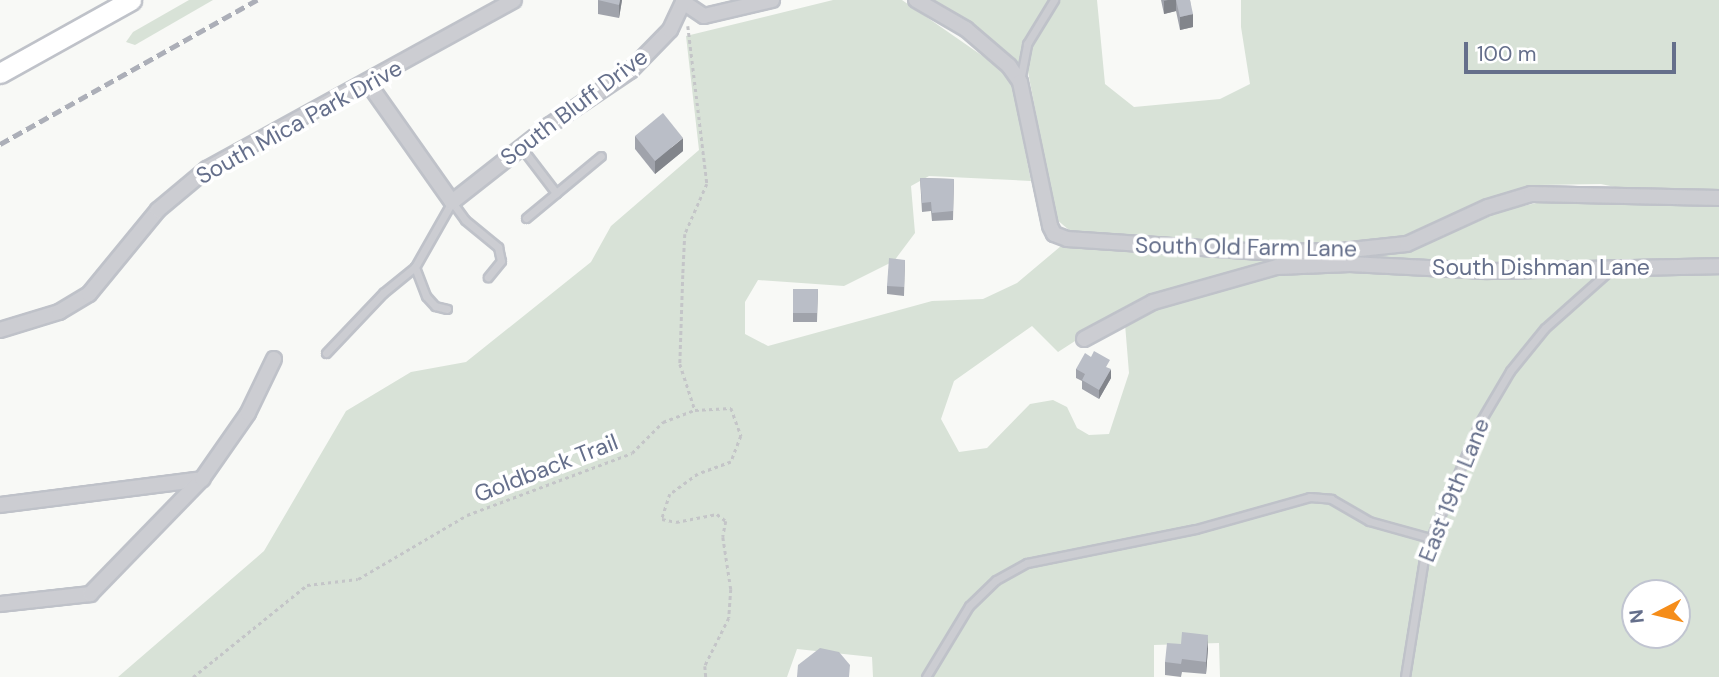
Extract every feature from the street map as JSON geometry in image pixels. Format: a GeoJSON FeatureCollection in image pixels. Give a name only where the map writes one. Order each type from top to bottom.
{"type":"FeatureCollection","features":[{"type":"Feature","properties":{"kind":"main road"},"geometry":{"type":"LineString","coordinates":[[0,73],[131,0]]}},
{"type":"Feature","properties":{"kind":"street","name":"South Mica Park Drive"},"geometry":{"type":"LineString","coordinates":[[0,330],[59,312],[89,294],[158,210],[207,169],[368,83],[514,0]]}},
{"type":"Feature","properties":{"kind":"street"},"geometry":{"type":"LineString","coordinates":[[684,1],[704,16],[772,0]]}},
{"type":"Feature","properties":{"kind":"street","name":"South Old Farm Lane"},"geometry":{"type":"LineString","coordinates":[[916,0],[966,29],[1009,66],[1020,82],[1052,230],[1067,239],[1096,244],[1262,252],[1383,248],[1407,244],[1488,207],[1531,194],[1719,198]]}},
{"type":"Feature","properties":{"kind":"street","name":"South Bluff Drive"},"geometry":{"type":"LineString","coordinates":[[452,202],[521,147],[630,71],[670,30],[684,1]]}},
{"type":"Feature","properties":{"kind":"street"},"geometry":{"type":"LineString","coordinates":[[368,83],[452,202]]}},
{"type":"Feature","properties":{"kind":"street","name":"South Dishman Lane"},"geometry":{"type":"LineString","coordinates":[[1084,339],[1153,302],[1265,269],[1350,264],[1487,271],[1719,266]]}},
{"type":"Feature","properties":{"kind":"street"},"geometry":{"type":"LineString","coordinates":[[0,604],[90,594],[202,480],[248,413],[274,359]]}},
{"type":"Feature","properties":{"kind":"street"},"geometry":{"type":"LineString","coordinates":[[0,505],[202,480]]}},
{"type":"Feature","properties":{"kind":"lane"},"geometry":{"type":"LineString","coordinates":[[1020,82],[1027,44],[1054,0]]}},
{"type":"Feature","properties":{"kind":"lane"},"geometry":{"type":"LineString","coordinates":[[521,147],[556,193]]}},
{"type":"Feature","properties":{"kind":"lane"},"geometry":{"type":"LineString","coordinates":[[526,218],[601,156]]}},
{"type":"Feature","properties":{"kind":"lane"},"geometry":{"type":"LineString","coordinates":[[326,353],[383,293],[415,267],[452,202],[465,220],[498,247],[501,261],[488,277]]}},
{"type":"Feature","properties":{"kind":"lane"},"geometry":{"type":"LineString","coordinates":[[415,267],[426,296],[435,306],[447,309]]}},
{"type":"Feature","properties":{"kind":"lane","name":"East 19th Lane"},"geometry":{"type":"LineString","coordinates":[[1405,677],[1418,584],[1430,538],[1463,457],[1510,372],[1545,328],[1613,267]]}},
{"type":"Feature","properties":{"kind":"lane"},"geometry":{"type":"LineString","coordinates":[[926,677],[969,606],[996,580],[1027,563],[1188,531],[1310,497],[1331,499],[1369,521],[1430,538]]}},
{"type":"Feature","properties":{"kind":"path"},"geometry":{"type":"LineString","coordinates":[[684,1],[706,184],[685,234],[683,275],[680,364],[695,410]]}},
{"type":"Feature","properties":{"kind":"path","name":"Goldback Trail"},"geometry":{"type":"LineString","coordinates":[[193,677],[307,585],[358,579],[467,515],[632,453],[663,422],[695,410],[732,408],[741,436],[731,462],[698,474],[670,494],[662,519],[677,522],[717,514],[726,522],[723,537],[731,589],[729,618],[705,666],[706,677]]}},
{"type":"Feature","properties":{"kind":"shaded area"},"geometry":{"type":"Polygon","coordinates":[[[189,0],[213,0],[135,45],[126,42],[133,32],[189,0]]]}},
{"type":"Feature","properties":{"kind":"shaded area"},"geometry":{"type":"Polygon","coordinates":[[[833,0],[902,0],[1010,75],[1031,181],[929,176],[911,186],[915,233],[894,261],[844,286],[758,280],[745,302],[745,334],[768,346],[932,301],[983,299],[1017,283],[1061,246],[1263,257],[1412,248],[1508,209],[1546,201],[1719,206],[1719,677],[1220,677],[1219,643],[1154,645],[1154,677],[873,677],[872,657],[797,649],[787,677],[118,677],[264,551],[346,411],[411,372],[466,362],[591,262],[611,226],[699,150],[686,36],[833,0]],[[1117,314],[1058,352],[1032,326],[954,381],[941,419],[959,452],[987,448],[1030,404],[1053,400],[1067,407],[1077,428],[1089,435],[1109,434],[1129,373],[1125,324],[1117,314]]]}},
{"type":"Feature","properties":{"kind":"shaded area"},"geometry":{"type":"Polygon","coordinates":[[[934,0],[1097,0],[1105,84],[1134,107],[1220,99],[1250,84],[1241,27],[1241,0],[1719,0],[1719,192],[1643,193],[1601,184],[1538,185],[1490,199],[1405,239],[1380,242],[1279,247],[1096,239],[1069,230],[1056,219],[1028,72],[934,0]]]}},
{"type":"Feature","properties":{"kind":"building"},"geometry":{"type":"Polygon","coordinates":[[[598,0],[620,0],[619,5],[598,0]]]}},
{"type":"Feature","properties":{"kind":"building"},"geometry":{"type":"Polygon","coordinates":[[[1176,0],[1190,0],[1193,14],[1180,17],[1176,0]]]}},
{"type":"Feature","properties":{"kind":"building"},"geometry":{"type":"Polygon","coordinates":[[[663,113],[683,138],[655,161],[635,136],[663,113]]]}},
{"type":"Feature","properties":{"kind":"building"},"geometry":{"type":"Polygon","coordinates":[[[920,178],[954,179],[953,211],[932,213],[931,202],[922,203],[920,178]]]}},
{"type":"Feature","properties":{"kind":"building"},"geometry":{"type":"Polygon","coordinates":[[[889,258],[905,260],[904,287],[887,286],[889,258]]]}},
{"type":"Feature","properties":{"kind":"building"},"geometry":{"type":"Polygon","coordinates":[[[793,289],[818,289],[817,313],[793,313],[793,289]]]}},
{"type":"Feature","properties":{"kind":"building"},"geometry":{"type":"Polygon","coordinates":[[[1094,351],[1110,360],[1106,367],[1111,369],[1099,390],[1082,380],[1085,374],[1076,369],[1085,353],[1091,357],[1094,351]]]}},
{"type":"Feature","properties":{"kind":"building"},"geometry":{"type":"Polygon","coordinates":[[[1182,632],[1208,635],[1206,662],[1182,659],[1181,664],[1165,662],[1167,643],[1181,644],[1182,632]]]}},
{"type":"Feature","properties":{"kind":"building"},"geometry":{"type":"Polygon","coordinates":[[[820,648],[839,652],[850,665],[849,677],[797,677],[798,665],[820,648]]]}},
{"type":"Feature","properties":{"kind":"railway"},"geometry":{"type":"LineString","coordinates":[[0,144],[257,0]]}}]}
